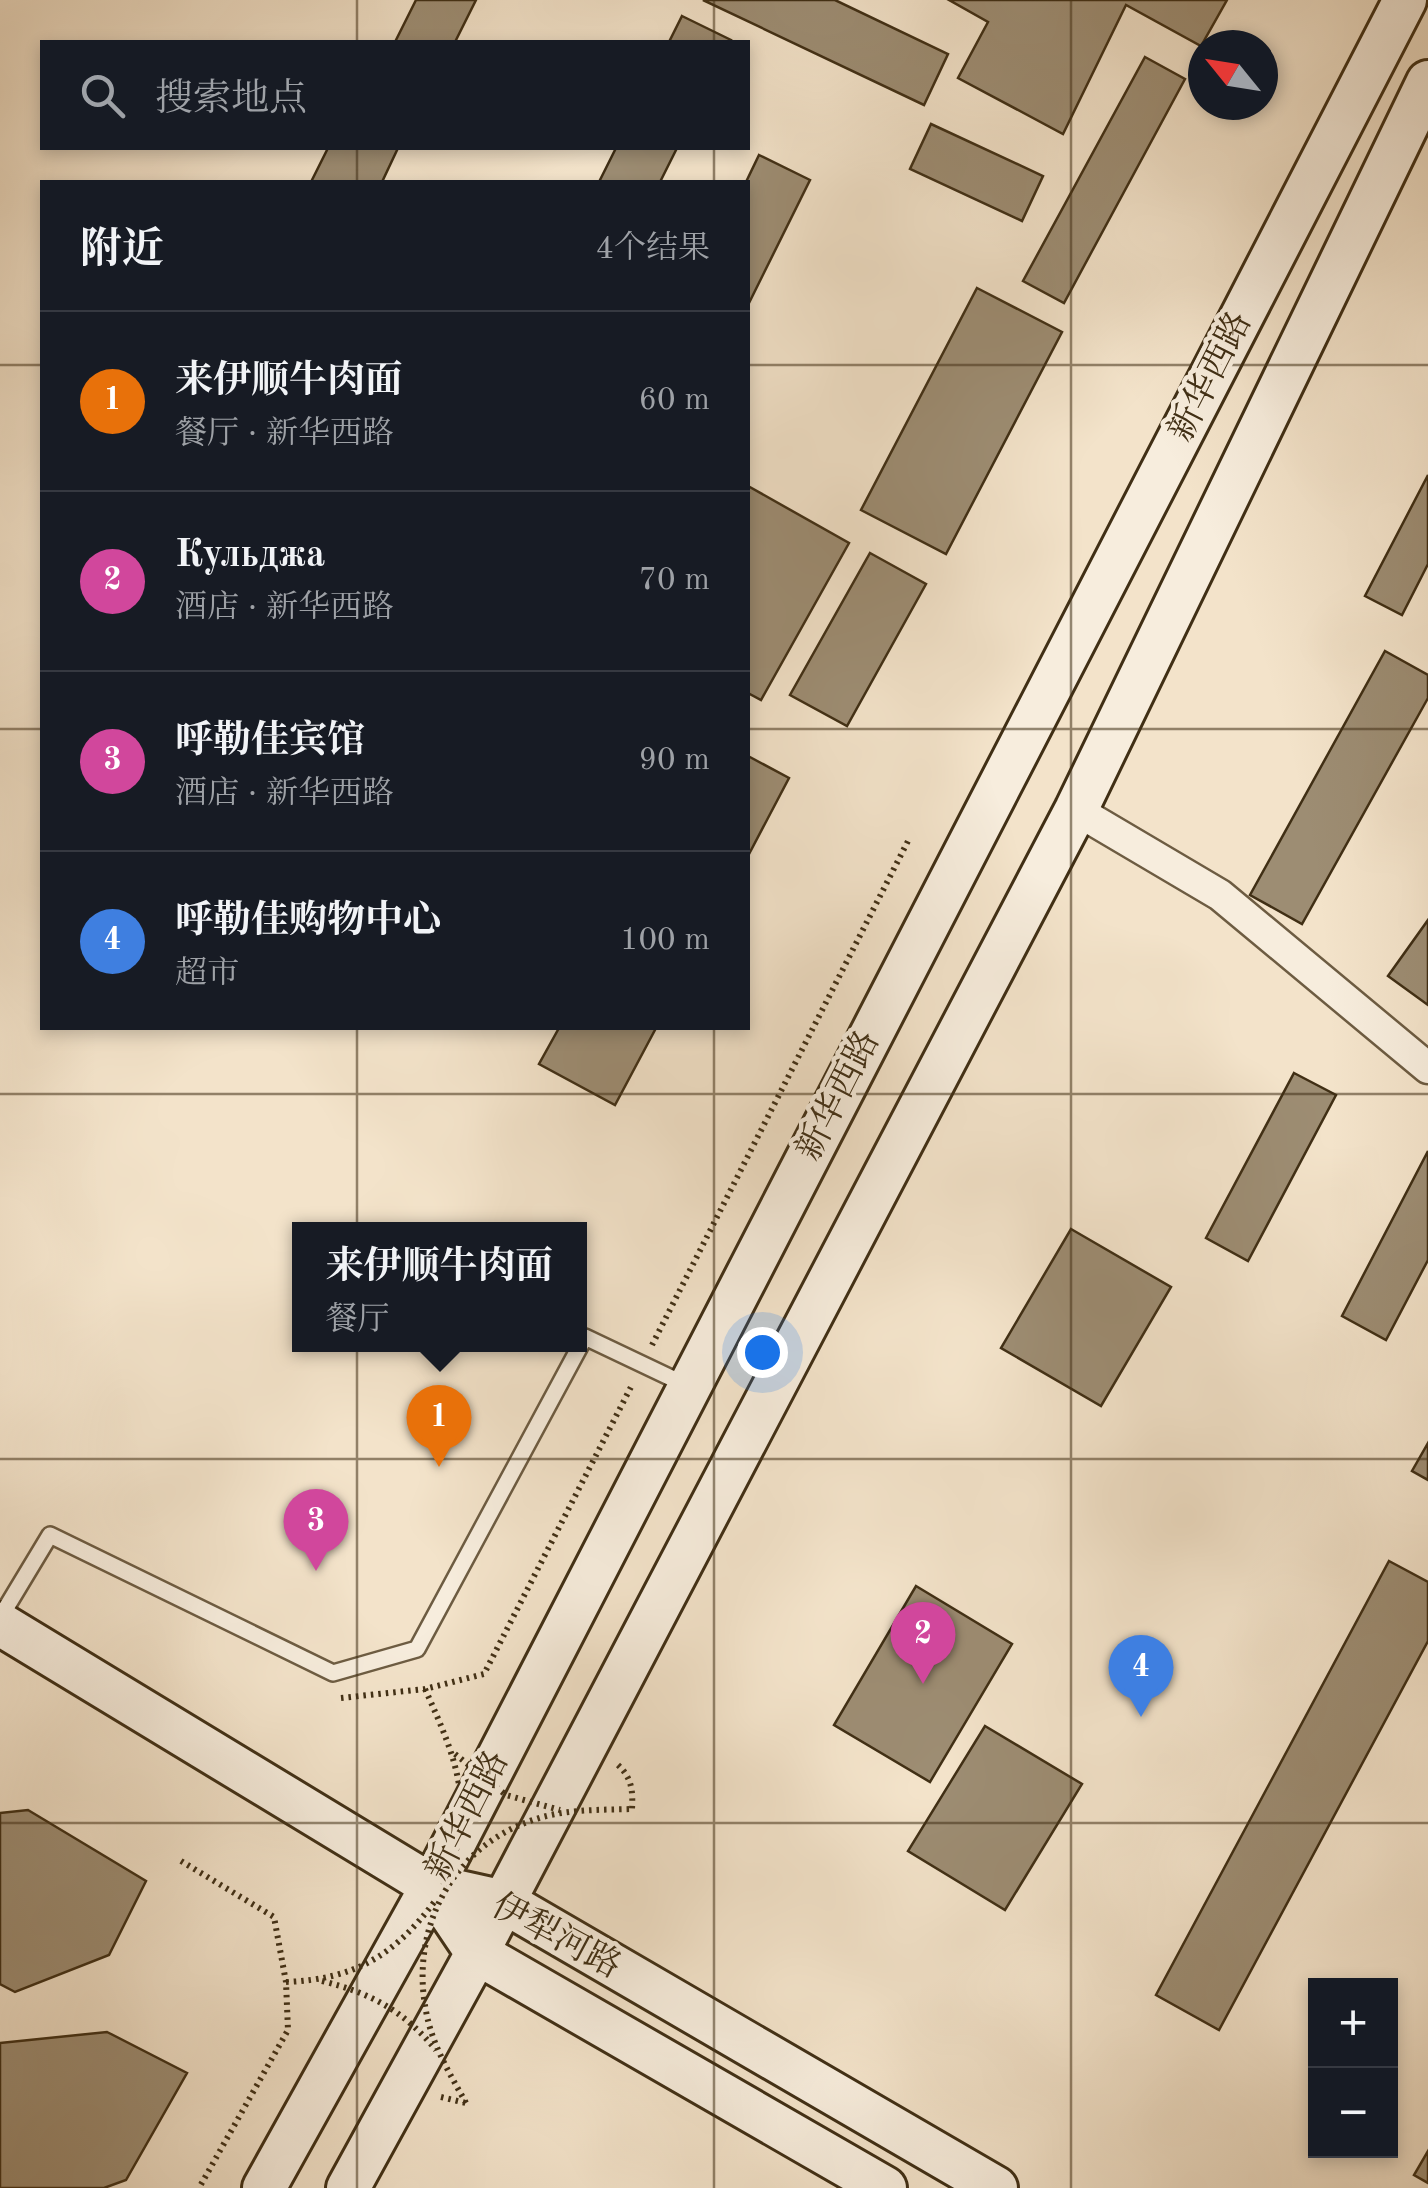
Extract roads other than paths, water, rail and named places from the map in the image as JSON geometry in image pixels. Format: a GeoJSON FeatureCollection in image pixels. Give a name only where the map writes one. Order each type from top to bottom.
{"type":"FeatureCollection","features":[{"type":"Feature","properties":{"kind":"main road","name":"新华西路"},"geometry":{"type":"LineString","coordinates":[[264,2188],[435,1890],[689,1387],[1405,0]]}},
{"type":"Feature","properties":{"kind":"main road","name":"新华西路"},"geometry":{"type":"LineString","coordinates":[[348,2188],[478,1953],[1076,810],[1428,82]]}},
{"type":"Feature","properties":{"kind":"main road"},"geometry":{"type":"LineString","coordinates":[[0,1621],[435,1890]]}},
{"type":"Feature","properties":{"kind":"main road","name":"伊犁河路"},"geometry":{"type":"LineString","coordinates":[[435,1890],[504,1902],[996,2188]]}},
{"type":"Feature","properties":{"kind":"main road","name":"伊犁河路"},"geometry":{"type":"LineString","coordinates":[[435,1890],[478,1953],[884,2188]]}},
{"type":"Feature","properties":{"kind":"street"},"geometry":{"type":"LineString","coordinates":[[1076,810],[1220,895],[1428,1068]]}},
{"type":"Feature","properties":{"kind":"lane"},"geometry":{"type":"LineString","coordinates":[[587,1339],[689,1387]]}},
{"type":"Feature","properties":{"kind":"lane"},"geometry":{"type":"LineString","coordinates":[[0,1621],[50,1535],[333,1672],[417,1649],[577,1352]]}},
{"type":"Feature","properties":{"kind":"place","name":"来伊顺牛肉面"},"geometry":{"type":"Point","coordinates":[439,1467]}},
{"type":"Feature","properties":{"kind":"place","name":"呼勒佳宾馆"},"geometry":{"type":"Point","coordinates":[316,1571]}},
{"type":"Feature","properties":{"kind":"place","name":"Кульджа"},"geometry":{"type":"Point","coordinates":[923,1684]}},
{"type":"Feature","properties":{"kind":"place","name":"呼勒佳购物中心"},"geometry":{"type":"Point","coordinates":[1141,1717]}}]}
